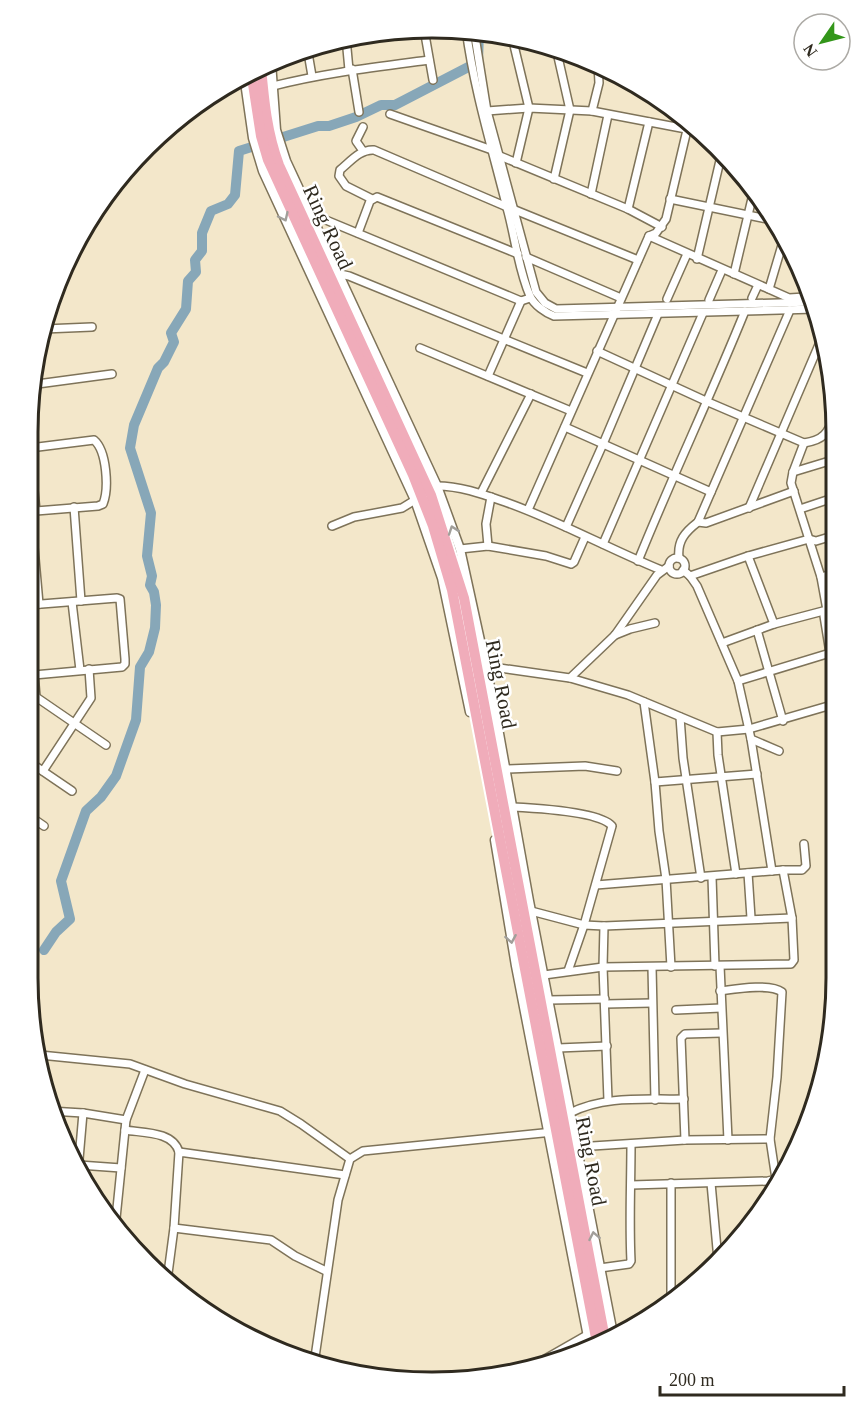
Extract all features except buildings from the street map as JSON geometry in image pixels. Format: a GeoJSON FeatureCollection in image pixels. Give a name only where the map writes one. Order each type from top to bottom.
{"type":"FeatureCollection","features":[{"type":"Feature","properties":{"kind":"highway","name":"Ring Road"},"geometry":{"type":"LineString","coordinates":[[262,76],[265,134]]}},
{"type":"Feature","properties":{"kind":"highway","name":"Ring Road"},"geometry":{"type":"LineString","coordinates":[[253,81],[272,159],[413,476],[433,526],[447,571],[474,696],[553,1132],[596,1337]]}},
{"type":"Feature","properties":{"kind":"highway","name":"Ring Road"},"geometry":{"type":"LineString","coordinates":[[272,159],[430,495],[464,598],[604,1333]]}},
{"type":"Feature","properties":{"kind":"street"},"geometry":{"type":"LineString","coordinates":[[425,38],[433,80]]}},
{"type":"Feature","properties":{"kind":"street"},"geometry":{"type":"LineString","coordinates":[[468,39],[496,152],[515,210],[536,292],[545,303],[556,309],[658,314],[807,309]]}},
{"type":"Feature","properties":{"kind":"street"},"geometry":{"type":"LineString","coordinates":[[475,40],[477,58],[474,68],[487,111],[518,254],[531,298],[540,308],[554,316],[805,302]]}},
{"type":"Feature","properties":{"kind":"street"},"geometry":{"type":"LineString","coordinates":[[514,46],[529,108],[516,163]]}},
{"type":"Feature","properties":{"kind":"street"},"geometry":{"type":"LineString","coordinates":[[347,47],[359,112]]}},
{"type":"Feature","properties":{"kind":"street"},"geometry":{"type":"LineString","coordinates":[[309,57],[312,76]]}},
{"type":"Feature","properties":{"kind":"street"},"geometry":{"type":"LineString","coordinates":[[554,180],[570,110],[558,58]]}},
{"type":"Feature","properties":{"kind":"street"},"geometry":{"type":"LineString","coordinates":[[273,86],[312,76],[429,60]]}},
{"type":"Feature","properties":{"kind":"street"},"geometry":{"type":"LineString","coordinates":[[265,134],[273,86],[272,72]]}},
{"type":"Feature","properties":{"kind":"street"},"geometry":{"type":"LineString","coordinates":[[592,111],[599,83],[599,75]]}},
{"type":"Feature","properties":{"kind":"street"},"geometry":{"type":"LineString","coordinates":[[246,84],[272,159],[415,500],[442,578],[492,823],[516,966],[553,1132],[589,1340]]}},
{"type":"Feature","properties":{"kind":"street"},"geometry":{"type":"LineString","coordinates":[[487,111],[529,108],[592,111],[685,130]]}},
{"type":"Feature","properties":{"kind":"street"},"geometry":{"type":"LineString","coordinates":[[390,114],[496,152],[554,180],[628,209],[662,227]]}},
{"type":"Feature","properties":{"kind":"street"},"geometry":{"type":"LineString","coordinates":[[591,195],[608,115]]}},
{"type":"Feature","properties":{"kind":"street"},"geometry":{"type":"LineString","coordinates":[[628,209],[649,122]]}},
{"type":"Feature","properties":{"kind":"street"},"geometry":{"type":"LineString","coordinates":[[363,127],[356,141],[363,152]]}},
{"type":"Feature","properties":{"kind":"street"},"geometry":{"type":"LineString","coordinates":[[528,510],[649,236],[662,227],[666,219],[687,131]]}},
{"type":"Feature","properties":{"kind":"street"},"geometry":{"type":"LineString","coordinates":[[507,207],[374,150],[363,152],[340,170],[339,176],[345,186],[372,199],[377,197],[518,254]]}},
{"type":"Feature","properties":{"kind":"street"},"geometry":{"type":"LineString","coordinates":[[272,159],[309,213],[437,486],[460,549],[486,666],[612,1329]]}},
{"type":"Feature","properties":{"kind":"street"},"geometry":{"type":"LineString","coordinates":[[697,259],[720,162]]}},
{"type":"Feature","properties":{"kind":"street"},"geometry":{"type":"LineString","coordinates":[[358,233],[372,199]]}},
{"type":"Feature","properties":{"kind":"street"},"geometry":{"type":"LineString","coordinates":[[670,199],[763,218]]}},
{"type":"Feature","properties":{"kind":"street"},"geometry":{"type":"LineString","coordinates":[[734,274],[751,201]]}},
{"type":"Feature","properties":{"kind":"street"},"geometry":{"type":"LineString","coordinates":[[515,210],[638,260]]}},
{"type":"Feature","properties":{"kind":"street"},"geometry":{"type":"LineString","coordinates":[[309,213],[521,301],[531,298]]}},
{"type":"Feature","properties":{"kind":"street"},"geometry":{"type":"LineString","coordinates":[[649,236],[789,298],[803,297]]}},
{"type":"Feature","properties":{"kind":"street"},"geometry":{"type":"LineString","coordinates":[[769,290],[781,249]]}},
{"type":"Feature","properties":{"kind":"street"},"geometry":{"type":"LineString","coordinates":[[667,299],[687,254]]}},
{"type":"Feature","properties":{"kind":"street"},"geometry":{"type":"LineString","coordinates":[[526,257],[621,298]]}},
{"type":"Feature","properties":{"kind":"street"},"geometry":{"type":"LineString","coordinates":[[709,300],[722,270]]}},
{"type":"Feature","properties":{"kind":"street"},"geometry":{"type":"LineString","coordinates":[[336,273],[349,276],[588,374]]}},
{"type":"Feature","properties":{"kind":"street"},"geometry":{"type":"LineString","coordinates":[[752,298],[758,285]]}},
{"type":"Feature","properties":{"kind":"street"},"geometry":{"type":"LineString","coordinates":[[488,375],[521,301]]}},
{"type":"Feature","properties":{"kind":"street"},"geometry":{"type":"LineString","coordinates":[[683,570],[684,563],[679,558],[678,550],[680,541],[686,531],[698,522],[790,310]]}},
{"type":"Feature","properties":{"kind":"street"},"geometry":{"type":"LineString","coordinates":[[638,561],[745,311]]}},
{"type":"Feature","properties":{"kind":"street"},"geometry":{"type":"LineString","coordinates":[[603,544],[703,313]]}},
{"type":"Feature","properties":{"kind":"street"},"geometry":{"type":"LineString","coordinates":[[566,527],[636,370],[658,314]]}},
{"type":"Feature","properties":{"kind":"street"},"geometry":{"type":"LineString","coordinates":[[51,329],[92,327]]}},
{"type":"Feature","properties":{"kind":"street"},"geometry":{"type":"LineString","coordinates":[[420,348],[571,411]]}},
{"type":"Feature","properties":{"kind":"street"},"geometry":{"type":"LineString","coordinates":[[749,508],[817,349]]}},
{"type":"Feature","properties":{"kind":"street"},"geometry":{"type":"LineString","coordinates":[[597,351],[804,443],[816,441],[826,433]]}},
{"type":"Feature","properties":{"kind":"street"},"geometry":{"type":"LineString","coordinates":[[41,384],[112,374]]}},
{"type":"Feature","properties":{"kind":"street"},"geometry":{"type":"LineString","coordinates":[[481,493],[531,394]]}},
{"type":"Feature","properties":{"kind":"street"},"geometry":{"type":"LineString","coordinates":[[565,427],[711,492]]}},
{"type":"Feature","properties":{"kind":"street"},"geometry":{"type":"LineString","coordinates":[[38,448],[94,440],[98,444],[104,466],[106,496],[104,504],[98,506],[38,512]]}},
{"type":"Feature","properties":{"kind":"street"},"geometry":{"type":"LineString","coordinates":[[722,643],[774,624],[826,613],[821,577],[791,483],[804,443]]}},
{"type":"Feature","properties":{"kind":"street"},"geometry":{"type":"LineString","coordinates":[[793,472],[826,462]]}},
{"type":"Feature","properties":{"kind":"street"},"geometry":{"type":"LineString","coordinates":[[437,486],[452,486],[481,493],[528,510],[661,570]]}},
{"type":"Feature","properties":{"kind":"street"},"geometry":{"type":"LineString","coordinates":[[698,522],[706,523],[794,491]]}},
{"type":"Feature","properties":{"kind":"street"},"geometry":{"type":"LineString","coordinates":[[488,546],[486,524],[491,497]]}},
{"type":"Feature","properties":{"kind":"street"},"geometry":{"type":"LineString","coordinates":[[332,526],[354,517],[402,507],[415,500]]}},
{"type":"Feature","properties":{"kind":"street"},"geometry":{"type":"LineString","coordinates":[[800,509],[826,500]]}},
{"type":"Feature","properties":{"kind":"street"},"geometry":{"type":"LineString","coordinates":[[75,507],[81,601]]}},
{"type":"Feature","properties":{"kind":"street"},"geometry":{"type":"LineString","coordinates":[[460,549],[488,546],[546,556],[571,564],[585,537]]}},
{"type":"Feature","properties":{"kind":"street"},"geometry":{"type":"LineString","coordinates":[[690,576],[748,556],[809,539],[816,541],[826,538]]}},
{"type":"Feature","properties":{"kind":"street"},"geometry":{"type":"LineString","coordinates":[[748,556],[774,624]]}},
{"type":"Feature","properties":{"kind":"street"},"geometry":{"type":"LineString","coordinates":[[570,678],[615,635],[661,570],[669,566],[672,560],[679,558]]}},
{"type":"Feature","properties":{"kind":"street"},"geometry":{"type":"LineString","coordinates":[[669,566],[670,570],[676,574],[683,570]]}},
{"type":"Feature","properties":{"kind":"street"},"geometry":{"type":"LineString","coordinates":[[683,570],[690,576],[738,681],[751,739],[772,871]]}},
{"type":"Feature","properties":{"kind":"street"},"geometry":{"type":"LineString","coordinates":[[821,577],[826,576]]}},
{"type":"Feature","properties":{"kind":"street"},"geometry":{"type":"LineString","coordinates":[[38,591],[39,604],[120,599],[125,664],[122,667],[38,675]]}},
{"type":"Feature","properties":{"kind":"street"},"geometry":{"type":"LineString","coordinates":[[72,602],[80,670]]}},
{"type":"Feature","properties":{"kind":"street"},"geometry":{"type":"LineString","coordinates":[[615,635],[655,623]]}},
{"type":"Feature","properties":{"kind":"street"},"geometry":{"type":"LineString","coordinates":[[757,630],[783,721]]}},
{"type":"Feature","properties":{"kind":"street"},"geometry":{"type":"LineString","coordinates":[[738,681],[826,654]]}},
{"type":"Feature","properties":{"kind":"street"},"geometry":{"type":"LineString","coordinates":[[486,666],[570,678],[609,689],[717,732],[749,729],[826,707]]}},
{"type":"Feature","properties":{"kind":"street"},"geometry":{"type":"LineString","coordinates":[[43,771],[91,698],[89,669]]}},
{"type":"Feature","properties":{"kind":"street"},"geometry":{"type":"LineString","coordinates":[[38,698],[106,745]]}},
{"type":"Feature","properties":{"kind":"street"},"geometry":{"type":"LineString","coordinates":[[644,702],[666,879],[671,967]]}},
{"type":"Feature","properties":{"kind":"street"},"geometry":{"type":"LineString","coordinates":[[681,717],[683,758],[701,878]]}},
{"type":"Feature","properties":{"kind":"street"},"geometry":{"type":"LineString","coordinates":[[717,732],[736,874]]}},
{"type":"Feature","properties":{"kind":"street"},"geometry":{"type":"LineString","coordinates":[[751,739],[779,751]]}},
{"type":"Feature","properties":{"kind":"street"},"geometry":{"type":"LineString","coordinates":[[505,769],[585,766],[617,771]]}},
{"type":"Feature","properties":{"kind":"street"},"geometry":{"type":"LineString","coordinates":[[38,768],[72,791]]}},
{"type":"Feature","properties":{"kind":"street"},"geometry":{"type":"LineString","coordinates":[[655,782],[757,774]]}},
{"type":"Feature","properties":{"kind":"street"},"geometry":{"type":"LineString","coordinates":[[512,807],[571,812],[609,823],[612,829],[568,971]]}},
{"type":"Feature","properties":{"kind":"street"},"geometry":{"type":"LineString","coordinates":[[38,822],[44,826]]}},
{"type":"Feature","properties":{"kind":"street"},"geometry":{"type":"LineString","coordinates":[[596,885],[802,870],[806,868],[804,844]]}},
{"type":"Feature","properties":{"kind":"street"},"geometry":{"type":"LineString","coordinates":[[544,975],[603,967],[791,964],[794,960],[792,918],[783,870]]}},
{"type":"Feature","properties":{"kind":"street"},"geometry":{"type":"LineString","coordinates":[[748,873],[751,918]]}},
{"type":"Feature","properties":{"kind":"street"},"geometry":{"type":"LineString","coordinates":[[712,877],[728,1140]]}},
{"type":"Feature","properties":{"kind":"street"},"geometry":{"type":"LineString","coordinates":[[531,911],[584,925],[604,926],[792,918]]}},
{"type":"Feature","properties":{"kind":"street"},"geometry":{"type":"LineString","coordinates":[[604,926],[603,967],[608,1100]]}},
{"type":"Feature","properties":{"kind":"street"},"geometry":{"type":"LineString","coordinates":[[652,967],[655,1100]]}},
{"type":"Feature","properties":{"kind":"street"},"geometry":{"type":"LineString","coordinates":[[720,991],[777,988],[782,992],[777,1077],[770,1139],[775,1173]]}},
{"type":"Feature","properties":{"kind":"street"},"geometry":{"type":"LineString","coordinates":[[549,1000],[652,1003]]}},
{"type":"Feature","properties":{"kind":"street"},"geometry":{"type":"LineString","coordinates":[[676,1010],[721,1008]]}},
{"type":"Feature","properties":{"kind":"street"},"geometry":{"type":"LineString","coordinates":[[685,1140],[681,1038],[685,1034],[722,1033]]}},
{"type":"Feature","properties":{"kind":"street"},"geometry":{"type":"LineString","coordinates":[[558,1048],[607,1046]]}},
{"type":"Feature","properties":{"kind":"street"},"geometry":{"type":"LineString","coordinates":[[45,1056],[130,1065],[185,1084],[280,1111],[350,1159]]}},
{"type":"Feature","properties":{"kind":"street"},"geometry":{"type":"LineString","coordinates":[[116,1214],[124,1130],[145,1070]]}},
{"type":"Feature","properties":{"kind":"street"},"geometry":{"type":"LineString","coordinates":[[570,1113],[586,1105],[608,1100],[684,1099]]}},
{"type":"Feature","properties":{"kind":"street"},"geometry":{"type":"LineString","coordinates":[[61,1112],[126,1120]]}},
{"type":"Feature","properties":{"kind":"street"},"geometry":{"type":"LineString","coordinates":[[79,1155],[83,1113]]}},
{"type":"Feature","properties":{"kind":"street"},"geometry":{"type":"LineString","coordinates":[[124,1130],[168,1138],[176,1142],[179,1152],[174,1228],[168,1271]]}},
{"type":"Feature","properties":{"kind":"street"},"geometry":{"type":"LineString","coordinates":[[315,1355],[338,1200],[350,1159],[363,1151],[553,1132]]}},
{"type":"Feature","properties":{"kind":"street"},"geometry":{"type":"LineString","coordinates":[[577,1147],[685,1140],[770,1139]]}},
{"type":"Feature","properties":{"kind":"street"},"geometry":{"type":"LineString","coordinates":[[600,1268],[629,1264],[631,1261],[629,1217],[631,1144]]}},
{"type":"Feature","properties":{"kind":"street"},"geometry":{"type":"LineString","coordinates":[[179,1152],[345,1175]]}},
{"type":"Feature","properties":{"kind":"street"},"geometry":{"type":"LineString","coordinates":[[85,1166],[121,1168]]}},
{"type":"Feature","properties":{"kind":"street"},"geometry":{"type":"LineString","coordinates":[[631,1185],[771,1179]]}},
{"type":"Feature","properties":{"kind":"street"},"geometry":{"type":"LineString","coordinates":[[670,1292],[671,1183]]}},
{"type":"Feature","properties":{"kind":"street"},"geometry":{"type":"LineString","coordinates":[[711,1183],[717,1251]]}},
{"type":"Feature","properties":{"kind":"street"},"geometry":{"type":"LineString","coordinates":[[174,1228],[271,1240],[295,1256],[326,1271]]}},
{"type":"Feature","properties":{"kind":"street"},"geometry":{"type":"LineString","coordinates":[[558,1352],[588,1335]]}},
{"type":"Feature","properties":{"kind":"waterway"},"geometry":{"type":"LineString","coordinates":[[44,950],[56,932],[70,919],[61,881],[86,811],[101,797],[116,776],[136,720],[140,667],[149,652],[155,628],[156,605],[154,592],[150,585],[152,576],[147,556],[151,513],[130,448],[134,425],[158,368],[164,362],[174,342],[171,333],[186,309],[188,281],[196,272],[195,260],[202,251],[202,233],[211,211],[228,204],[235,195],[239,151],[318,126],[329,126],[381,105],[395,105],[478,62],[479,40]]}}]}
